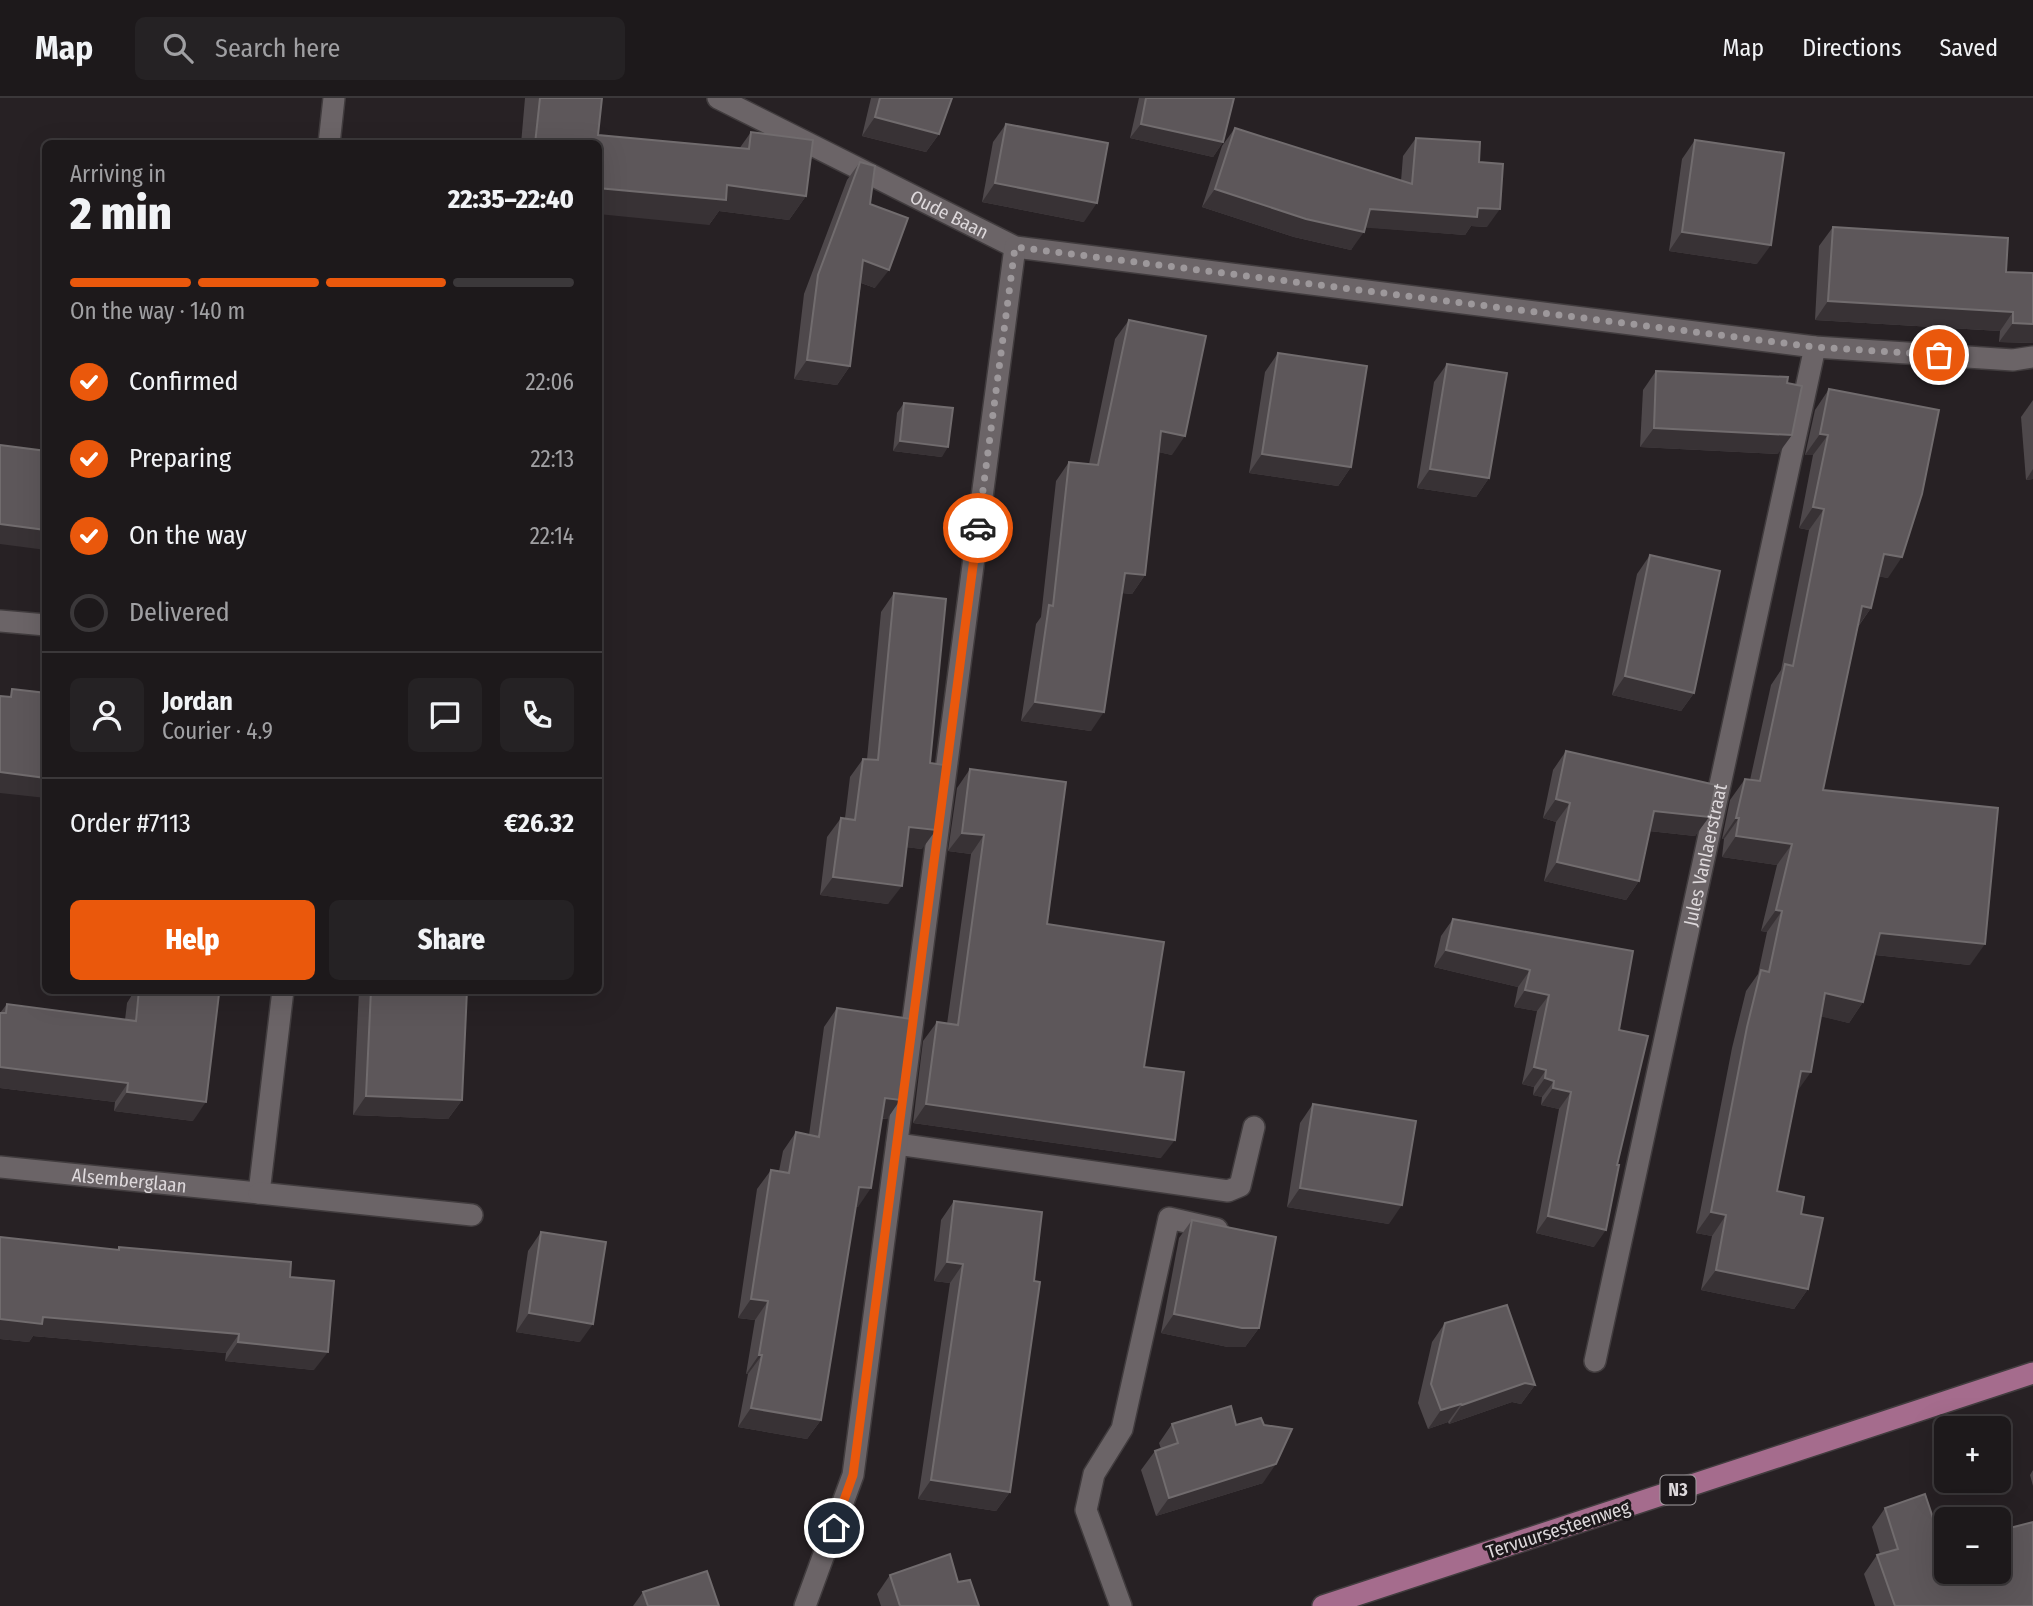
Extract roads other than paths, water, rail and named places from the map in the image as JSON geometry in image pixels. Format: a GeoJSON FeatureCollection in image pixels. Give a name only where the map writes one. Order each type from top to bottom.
{"type":"FeatureCollection","features":[{"type":"Feature","properties":{"kind":"main road","name":"Tervuursesteenweg"},"geometry":{"type":"LineString","coordinates":[[1323,1606],[2033,1373]]}},
{"type":"Feature","properties":{"kind":"street"},"geometry":{"type":"LineString","coordinates":[[329,140],[334,98]]}},
{"type":"Feature","properties":{"kind":"street","name":"Oude Baan"},"geometry":{"type":"LineString","coordinates":[[718,98],[1015,247],[1815,347],[2013,360],[2033,357]]}},
{"type":"Feature","properties":{"kind":"street"},"geometry":{"type":"LineString","coordinates":[[805,1606],[853,1475],[1015,247]]}},
{"type":"Feature","properties":{"kind":"street","name":"Jules Vanlaerstraat"},"geometry":{"type":"LineString","coordinates":[[1595,1361],[1815,347]]}},
{"type":"Feature","properties":{"kind":"street"},"geometry":{"type":"LineString","coordinates":[[0,621],[42,625]]}},
{"type":"Feature","properties":{"kind":"street"},"geometry":{"type":"LineString","coordinates":[[260,1193],[283,994]]}},
{"type":"Feature","properties":{"kind":"street"},"geometry":{"type":"LineString","coordinates":[[897,1144],[1228,1191],[1240,1186],[1254,1127]]}},
{"type":"Feature","properties":{"kind":"street","name":"Alsemberglaan"},"geometry":{"type":"LineString","coordinates":[[0,1167],[472,1214]]}},
{"type":"Feature","properties":{"kind":"street"},"geometry":{"type":"LineString","coordinates":[[1121,1606],[1086,1510],[1094,1474],[1122,1429],[1169,1218],[1243,1234]]}}]}
